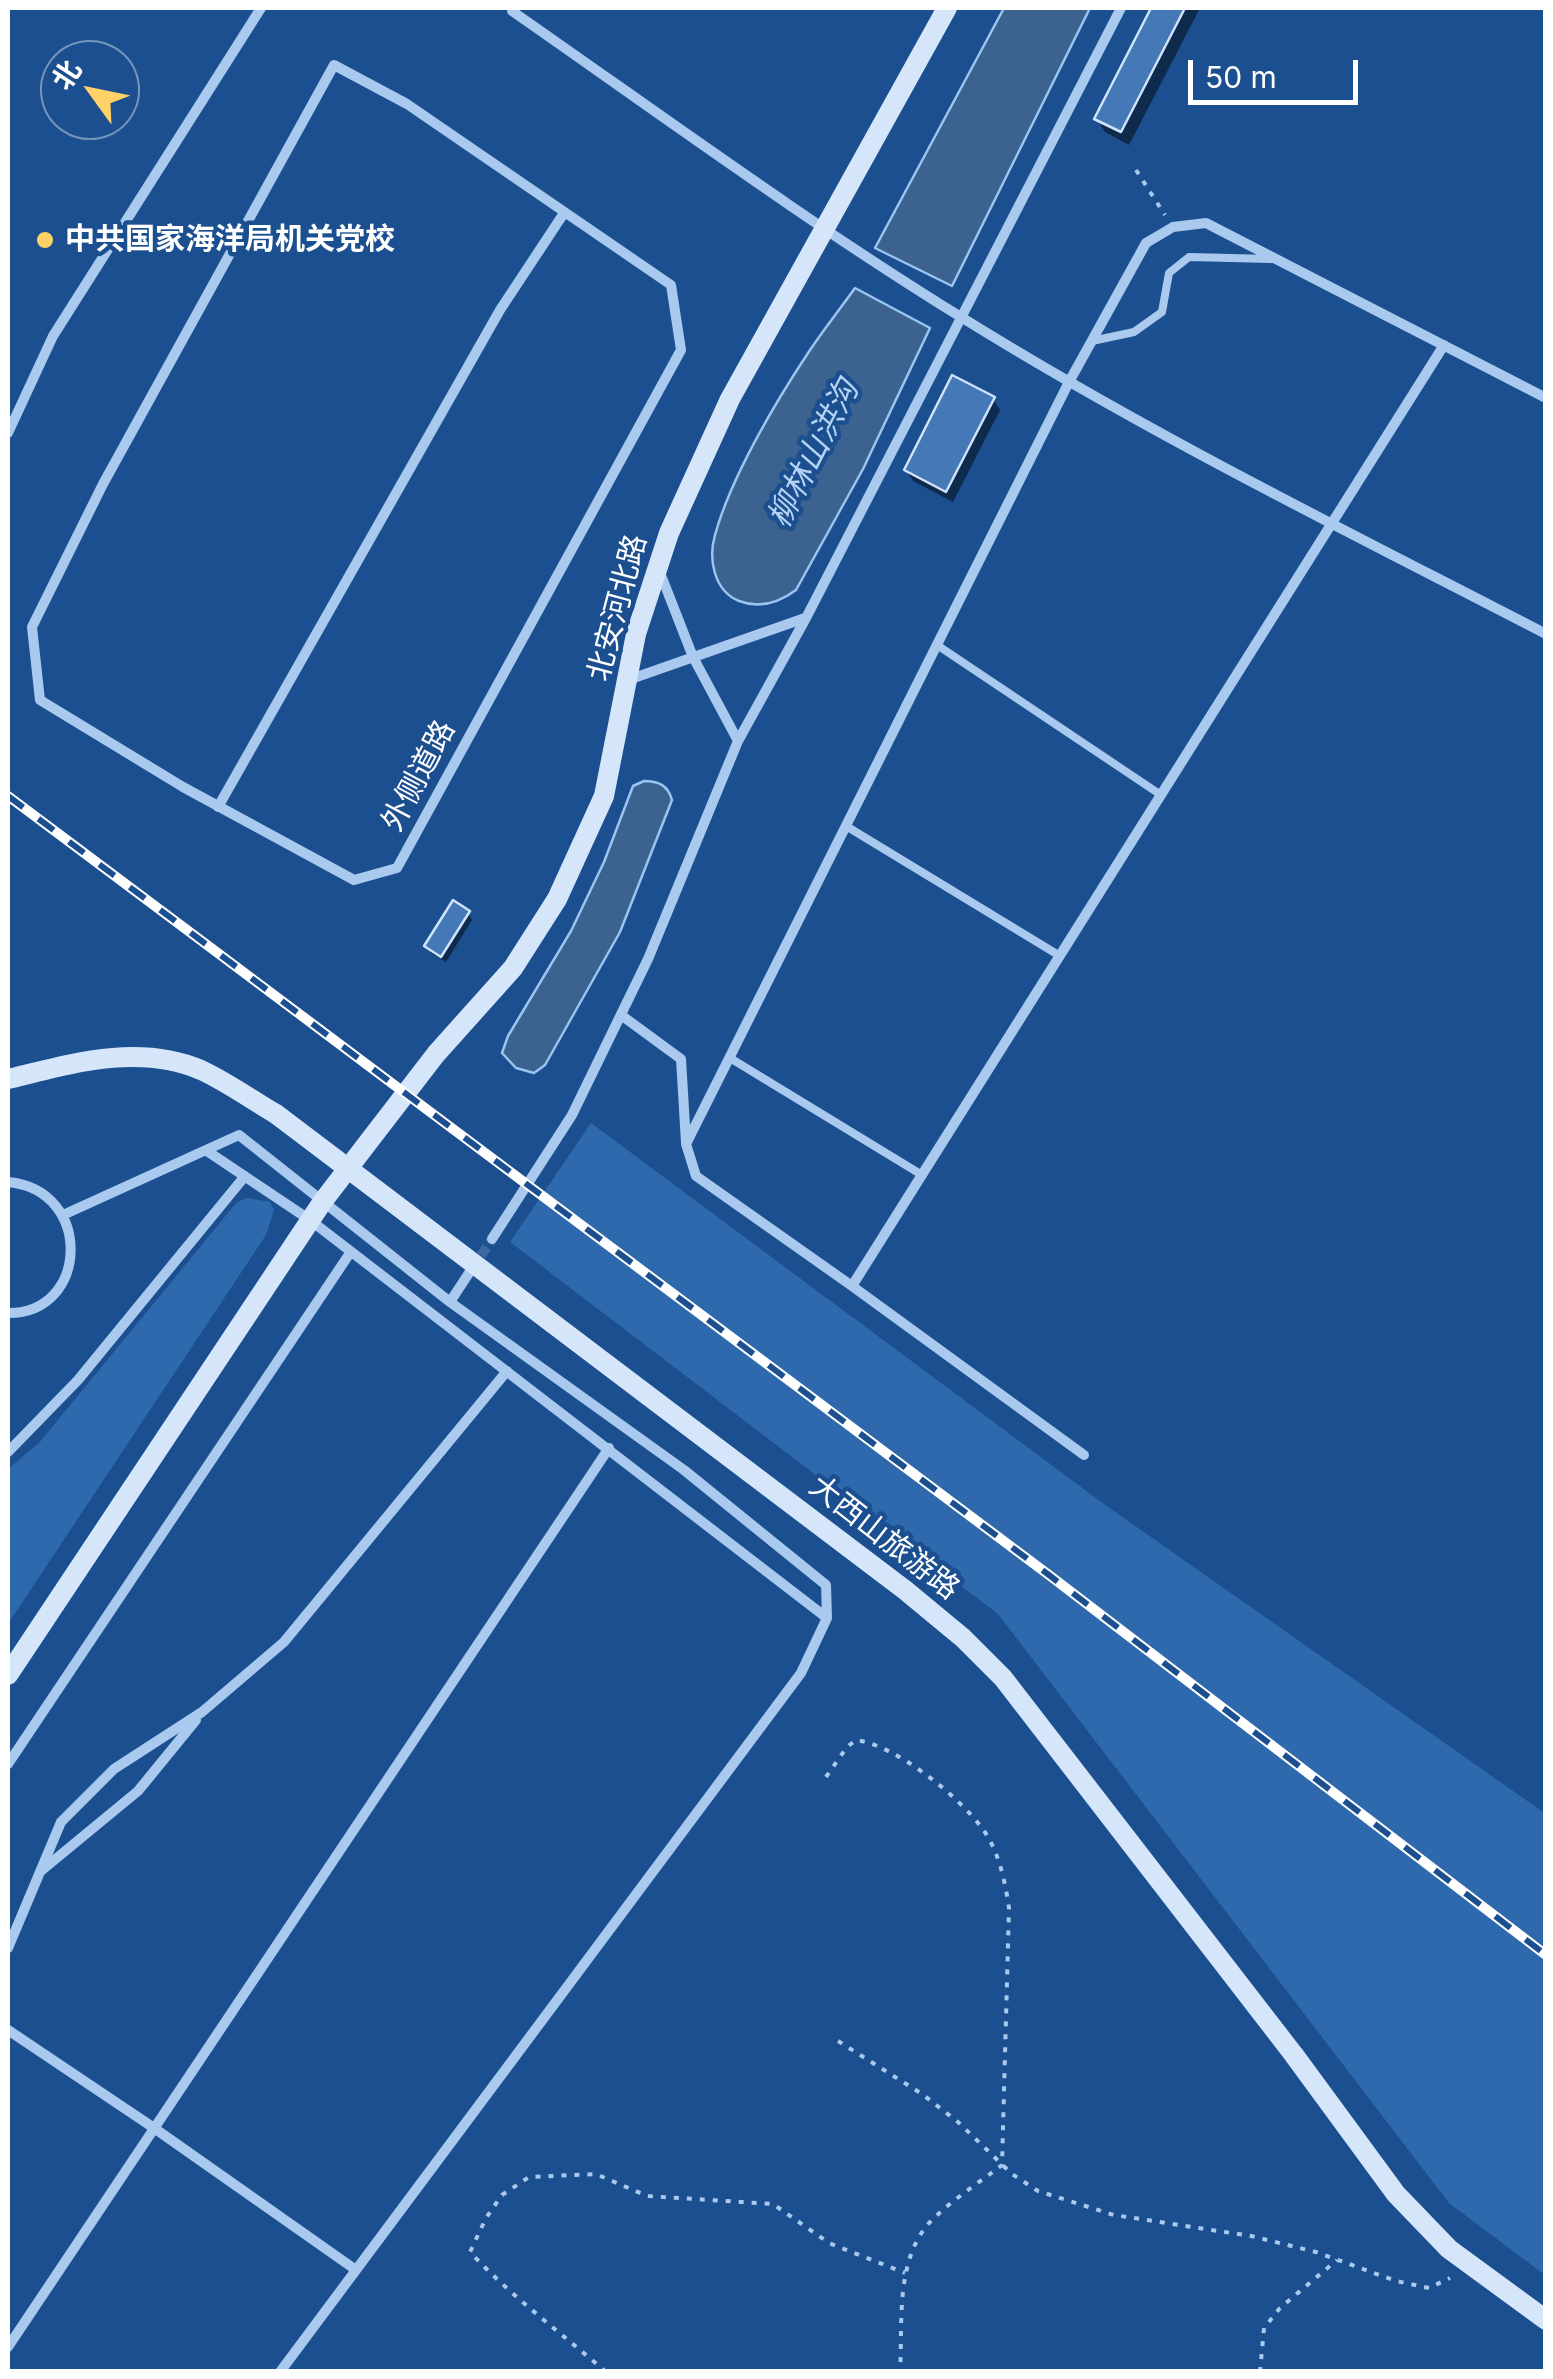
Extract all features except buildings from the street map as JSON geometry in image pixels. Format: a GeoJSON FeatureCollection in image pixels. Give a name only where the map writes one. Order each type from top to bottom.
{"type":"FeatureCollection","features":[{"type":"Feature","properties":{"kind":"street"},"geometry":{"type":"LineString","coordinates":[[8,432],[53,336],[261,8]]}},
{"type":"Feature","properties":{"kind":"street","name":"北安河北路"},"geometry":{"type":"LineString","coordinates":[[8,1675],[323,1201],[436,1054],[513,968],[558,899],[604,796],[656,564],[730,399],[946,8]]}},
{"type":"Feature","properties":{"kind":"street"},"geometry":{"type":"LineString","coordinates":[[492,1238],[572,1114],[656,941],[738,741],[806,618],[1120,8]]}},
{"type":"Feature","properties":{"kind":"street"},"geometry":{"type":"LineString","coordinates":[[512,11],[824,228],[960,317],[1069,382],[1546,634]]}},
{"type":"Feature","properties":{"kind":"street","name":"外侧道路"},"geometry":{"type":"LineString","coordinates":[[334,65],[407,104],[564,213],[670,286],[681,350],[398,868],[354,880],[218,807],[40,700],[32,628],[104,484],[334,65]]}},
{"type":"Feature","properties":{"kind":"street"},"geometry":{"type":"LineString","coordinates":[[218,807],[500,310],[564,213]]}},
{"type":"Feature","properties":{"kind":"street"},"geometry":{"type":"LineString","coordinates":[[686,1144],[1069,382],[1146,242],[1173,227],[1206,223],[1546,398]]}},
{"type":"Feature","properties":{"kind":"street"},"geometry":{"type":"LineString","coordinates":[[852,1286],[1444,345]]}},
{"type":"Feature","properties":{"kind":"street"},"geometry":{"type":"LineString","coordinates":[[656,564],[693,657],[738,741]]}},
{"type":"Feature","properties":{"kind":"street"},"geometry":{"type":"LineString","coordinates":[[627,680],[806,618]]}},
{"type":"Feature","properties":{"kind":"street"},"geometry":{"type":"LineString","coordinates":[[621,1015],[681,1059],[686,1144],[696,1176],[1084,1455]]}},
{"type":"Feature","properties":{"kind":"street","name":"大西山旅游路"},"geometry":{"type":"LineString","coordinates":[[8,1080],[86,1060],[147,1056],[200,1070],[276,1114],[780,1494],[963,1638],[1003,1678],[1294,2055],[1396,2194],[1449,2249],[1546,2320]]}},
{"type":"Feature","properties":{"kind":"street"},"geometry":{"type":"LineString","coordinates":[[63,1215],[239,1135],[450,1302],[684,1470],[826,1585],[827,1618],[801,1673],[280,2372]]}},
{"type":"Feature","properties":{"kind":"street"},"geometry":{"type":"LineString","coordinates":[[208,1151],[310,1220],[827,1618]]}},
{"type":"Feature","properties":{"kind":"street"},"geometry":{"type":"LineString","coordinates":[[8,1452],[78,1380],[245,1176]]}},
{"type":"Feature","properties":{"kind":"street"},"geometry":{"type":"LineString","coordinates":[[8,1182],[32,1187],[50,1198],[71,1235],[71,1257],[65,1278],[52,1295],[35,1307],[8,1313]]}},
{"type":"Feature","properties":{"kind":"street"},"geometry":{"type":"LineString","coordinates":[[8,1764],[350,1253]]}},
{"type":"Feature","properties":{"kind":"street"},"geometry":{"type":"LineString","coordinates":[[450,1302],[470,1273]]}},
{"type":"Feature","properties":{"kind":"street"},"geometry":{"type":"LineString","coordinates":[[8,1948],[61,1822],[114,1768],[202,1712],[284,1642],[506,1371]]}},
{"type":"Feature","properties":{"kind":"street"},"geometry":{"type":"LineString","coordinates":[[8,2347],[609,1448]]}},
{"type":"Feature","properties":{"kind":"street"},"geometry":{"type":"LineString","coordinates":[[36,1875],[138,1790],[202,1712]]}},
{"type":"Feature","properties":{"kind":"street"},"geometry":{"type":"LineString","coordinates":[[8,2030],[356,2270]]}},
{"type":"Feature","properties":{"kind":"lane"},"geometry":{"type":"LineString","coordinates":[[1092,340],[1134,332],[1162,312],[1168,273],[1188,257],[1277,259]]}},
{"type":"Feature","properties":{"kind":"lane"},"geometry":{"type":"LineString","coordinates":[[937,645],[1161,795]]}},
{"type":"Feature","properties":{"kind":"lane"},"geometry":{"type":"LineString","coordinates":[[846,826],[1060,956]]}},
{"type":"Feature","properties":{"kind":"lane"},"geometry":{"type":"LineString","coordinates":[[730,1058],[922,1174]]}},
{"type":"Feature","properties":{"kind":"path"},"geometry":{"type":"LineString","coordinates":[[1136,170],[1173,227]]}},
{"type":"Feature","properties":{"kind":"path"},"geometry":{"type":"LineString","coordinates":[[826,1777],[856,1740],[875,1742],[936,1782],[982,1828],[1003,1870],[1009,1908],[1002,2165]]}},
{"type":"Feature","properties":{"kind":"path"},"geometry":{"type":"LineString","coordinates":[[838,2041],[922,2094],[1002,2165],[1038,2191],[1114,2216],[1251,2236],[1429,2288],[1472,2268]]}},
{"type":"Feature","properties":{"kind":"path"},"geometry":{"type":"LineString","coordinates":[[900,2372],[905,2273],[918,2238],[934,2218],[1002,2165]]}},
{"type":"Feature","properties":{"kind":"path"},"geometry":{"type":"LineString","coordinates":[[606,2372],[558,2328],[526,2308],[470,2252],[502,2195],[528,2176],[596,2174],[646,2196],[773,2204],[829,2244],[905,2273]]}},
{"type":"Feature","properties":{"kind":"path"},"geometry":{"type":"LineString","coordinates":[[1260,2372],[1264,2328],[1280,2308],[1338,2260]]}},
{"type":"Feature","properties":{"kind":"shaded area"},"geometry":{"type":"Polygon","coordinates":[[[591,1123],[1104,1504],[1545,1810],[1545,2275],[1449,2203],[998,1614],[510,1242],[591,1123]]]}},
{"type":"Feature","properties":{"kind":"shaded area"},"geometry":{"type":"Polygon","coordinates":[[[247,1198],[270,1202],[274,1210],[266,1235],[8,1624],[8,1469],[39,1443],[237,1202],[247,1198]]]}},
{"type":"Feature","properties":{"kind":"water"},"geometry":{"type":"Polygon","coordinates":[[[1004,8],[1090,8],[952,286],[875,248],[1004,8]]]}},
{"type":"Feature","properties":{"kind":"water","name":"柳林山洪沟"},"geometry":{"type":"Polygon","coordinates":[[[855,288],[930,328],[863,469],[796,590],[769,603],[739,601],[724,590],[713,564],[713,544],[722,512],[769,416],[855,288]]]}},
{"type":"Feature","properties":{"kind":"water"},"geometry":{"type":"Polygon","coordinates":[[[644,781],[662,785],[672,800],[620,932],[545,1065],[534,1073],[516,1068],[502,1053],[508,1036],[571,931],[604,862],[633,786],[644,781]]]}},
{"type":"Feature","properties":{"kind":"tunnel"},"geometry":{"type":"LineString","coordinates":[[473,1268],[492,1239]]}},
{"type":"Feature","properties":{"kind":"railway"},"geometry":{"type":"LineString","coordinates":[[8,796],[1049,1575],[1546,1955]]}},
{"type":"Feature","properties":{"kind":"place","name":"中共国家海洋局机关党校"},"geometry":{"type":"Point","coordinates":[45,240]}}]}
